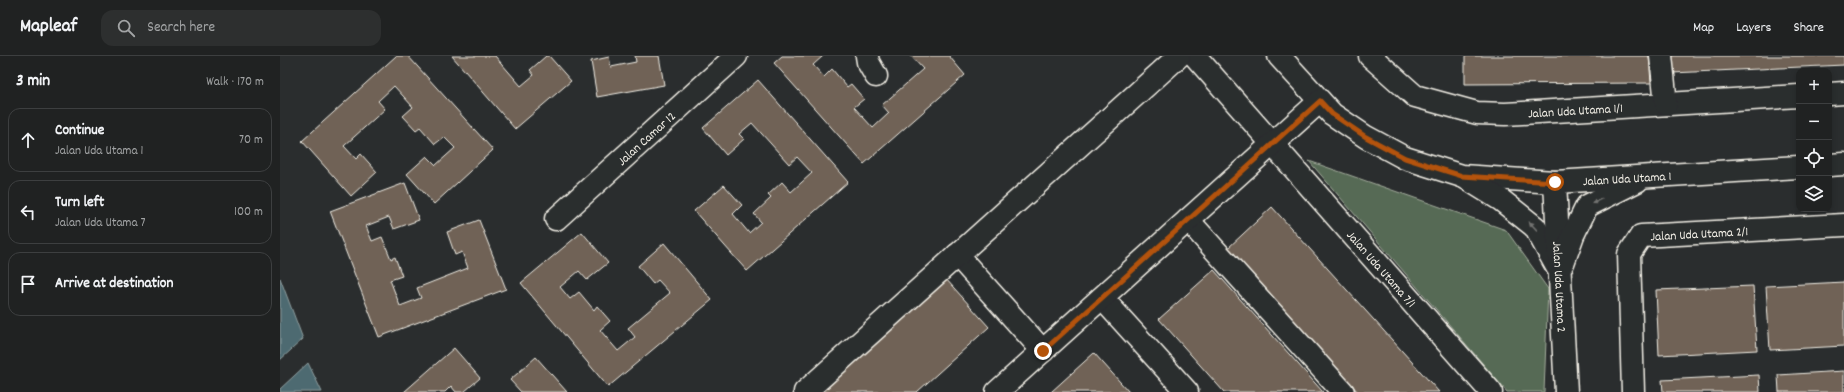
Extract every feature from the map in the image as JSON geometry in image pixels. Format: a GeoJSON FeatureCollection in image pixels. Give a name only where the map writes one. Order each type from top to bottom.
{"type":"FeatureCollection","features":[{"type":"Feature","properties":{"kind":"street","name":"Jalan Camar 12"},"geometry":{"type":"LineString","coordinates":[[556,219],[736,56]]}},
{"type":"Feature","properties":{"kind":"street"},"geometry":{"type":"LineString","coordinates":[[867,56],[868,62],[876,76]]}},
{"type":"Feature","properties":{"kind":"street"},"geometry":{"type":"LineString","coordinates":[[805,392],[1179,56]]}},
{"type":"Feature","properties":{"kind":"street","name":"Jalan Uda Utama 7/1"},"geometry":{"type":"LineString","coordinates":[[1195,56],[1491,392]]}},
{"type":"Feature","properties":{"kind":"street","name":"Jalan Uda Utama 1"},"geometry":{"type":"LineString","coordinates":[[1279,56],[1332,114],[1366,137],[1405,158],[1462,176],[1555,182],[1796,167]]}},
{"type":"Feature","properties":{"kind":"street","name":"Jalan Uda Utama 1/1"},"geometry":{"type":"LineString","coordinates":[[1370,56],[1415,96],[1477,113],[1505,114],[1796,96]]}},
{"type":"Feature","properties":{"kind":"street"},"geometry":{"type":"LineString","coordinates":[[1661,56],[1666,104]]}},
{"type":"Feature","properties":{"kind":"street"},"geometry":{"type":"LineString","coordinates":[[1832,94],[1844,93]]}},
{"type":"Feature","properties":{"kind":"street"},"geometry":{"type":"LineString","coordinates":[[997,392],[1320,101]]}},
{"type":"Feature","properties":{"kind":"street"},"geometry":{"type":"LineString","coordinates":[[1832,165],[1844,164]]}},
{"type":"Feature","properties":{"kind":"street"},"geometry":{"type":"LineString","coordinates":[[1462,176],[1501,200],[1535,227],[1560,272]]}},
{"type":"Feature","properties":{"kind":"street"},"geometry":{"type":"LineString","coordinates":[[1560,272],[1573,235],[1588,206],[1645,177]]}},
{"type":"Feature","properties":{"kind":"street","name":"Jalan Uda Utama 2"},"geometry":{"type":"LineString","coordinates":[[1555,182],[1566,392]]}},
{"type":"Feature","properties":{"kind":"street"},"geometry":{"type":"LineString","coordinates":[[1188,220],[1343,392]]}},
{"type":"Feature","properties":{"kind":"street","name":"Jalan Uda Utama 2/1"},"geometry":{"type":"LineString","coordinates":[[1633,392],[1629,254],[1641,236],[1844,224]]}},
{"type":"Feature","properties":{"kind":"street"},"geometry":{"type":"LineString","coordinates":[[957,255],[1043,351]]}},
{"type":"Feature","properties":{"kind":"street"},"geometry":{"type":"LineString","coordinates":[[1102,298],[1176,388]]}},
{"type":"Feature","properties":{"kind":"green space"},"geometry":{"type":"Polygon","coordinates":[[[1309,161],[1506,230],[1548,289],[1544,392],[1507,392],[1309,161]]]}},
{"type":"Feature","properties":{"kind":"water"},"geometry":{"type":"Polygon","coordinates":[[[280,278],[303,339],[280,360],[280,278]]]}},
{"type":"Feature","properties":{"kind":"water"},"geometry":{"type":"Polygon","coordinates":[[[308,363],[322,392],[280,392],[280,389],[308,363]]]}},
{"type":"Feature","properties":{"kind":"building"},"geometry":{"type":"Polygon","coordinates":[[[396,56],[408,56],[493,150],[434,204],[407,174],[427,156],[436,165],[455,148],[444,137],[435,144],[420,127],[416,130],[403,116],[413,107],[394,86],[378,101],[385,109],[344,146],[356,159],[361,154],[377,172],[351,196],[302,141],[396,56]]]}},
{"type":"Feature","properties":{"kind":"building"},"geometry":{"type":"Polygon","coordinates":[[[452,56],[495,56],[521,86],[534,75],[530,70],[546,56],[549,56],[571,81],[515,129],[452,56]]]}},
{"type":"Feature","properties":{"kind":"building"},"geometry":{"type":"Polygon","coordinates":[[[635,56],[659,56],[664,85],[597,97],[591,61],[609,57],[611,67],[636,62],[635,56]]]}},
{"type":"Feature","properties":{"kind":"building"},"geometry":{"type":"Polygon","coordinates":[[[782,56],[823,56],[813,65],[824,77],[832,69],[847,87],[851,84],[864,99],[854,107],[873,128],[889,113],[882,105],[923,69],[911,56],[949,56],[965,75],[864,164],[774,63],[782,56]]]}},
{"type":"Feature","properties":{"kind":"building"},"geometry":{"type":"Polygon","coordinates":[[[1465,56],[1649,56],[1651,83],[1465,84],[1465,56]]]}},
{"type":"Feature","properties":{"kind":"building"},"geometry":{"type":"Polygon","coordinates":[[[1671,56],[1844,56],[1844,65],[1672,73],[1671,56]]]}},
{"type":"Feature","properties":{"kind":"building"},"geometry":{"type":"Polygon","coordinates":[[[758,80],[848,182],[747,271],[694,211],[724,185],[742,205],[733,214],[749,233],[761,222],[754,214],[771,198],[768,195],[782,182],[791,192],[812,173],[797,157],[789,164],[752,123],[739,134],[744,139],[726,155],[703,128],[758,80]]]}},
{"type":"Feature","properties":{"kind":"building"},"geometry":{"type":"Polygon","coordinates":[[[405,183],[419,220],[394,229],[389,217],[366,226],[372,241],[382,237],[391,259],[395,257],[402,276],[390,280],[400,306],[421,298],[417,288],[468,268],[462,252],[455,255],[447,232],[479,220],[506,289],[379,337],[330,211],[405,183]]]}},
{"type":"Feature","properties":{"kind":"building"},"geometry":{"type":"Polygon","coordinates":[[[1272,207],[1439,392],[1358,392],[1228,248],[1272,207]]]}},
{"type":"Feature","properties":{"kind":"building"},"geometry":{"type":"Polygon","coordinates":[[[582,232],[608,263],[587,280],[579,271],[560,287],[570,299],[579,292],[594,310],[597,306],[610,321],[600,330],[618,351],[635,337],[628,328],[670,293],[658,280],[653,284],[638,266],[664,243],[712,300],[608,387],[521,283],[582,232]]]}},
{"type":"Feature","properties":{"kind":"building"},"geometry":{"type":"Polygon","coordinates":[[[1214,270],[1323,392],[1224,392],[1159,319],[1214,270]]]}},
{"type":"Feature","properties":{"kind":"building"},"geometry":{"type":"Polygon","coordinates":[[[945,278],[989,327],[917,392],[819,392],[945,278]]]}},
{"type":"Feature","properties":{"kind":"building"},"geometry":{"type":"Polygon","coordinates":[[[1844,282],[1844,346],[1770,350],[1766,286],[1844,282]]]}},
{"type":"Feature","properties":{"kind":"building"},"geometry":{"type":"Polygon","coordinates":[[[1753,286],[1757,350],[1659,355],[1656,290],[1753,286]]]}},
{"type":"Feature","properties":{"kind":"building"},"geometry":{"type":"Polygon","coordinates":[[[454,348],[480,378],[464,392],[456,392],[451,386],[445,392],[404,392],[454,348]]]}},
{"type":"Feature","properties":{"kind":"building"},"geometry":{"type":"Polygon","coordinates":[[[1094,353],[1129,392],[1051,392],[1094,353]]]}},
{"type":"Feature","properties":{"kind":"building"},"geometry":{"type":"Polygon","coordinates":[[[536,357],[567,392],[521,392],[510,380],[536,357]]]}},
{"type":"Feature","properties":{"kind":"building"},"geometry":{"type":"Polygon","coordinates":[[[1844,371],[1844,392],[1779,392],[1778,375],[1844,371]]]}},
{"type":"Feature","properties":{"kind":"building"},"geometry":{"type":"Polygon","coordinates":[[[1759,375],[1760,392],[1663,392],[1662,380],[1759,375]]]}},
{"type":"Feature","properties":{"kind":"route"},"geometry":{"type":"LineString","coordinates":[[1043,351],[1320,101],[1332,114],[1366,137],[1405,158],[1462,176],[1555,182]]}}]}
